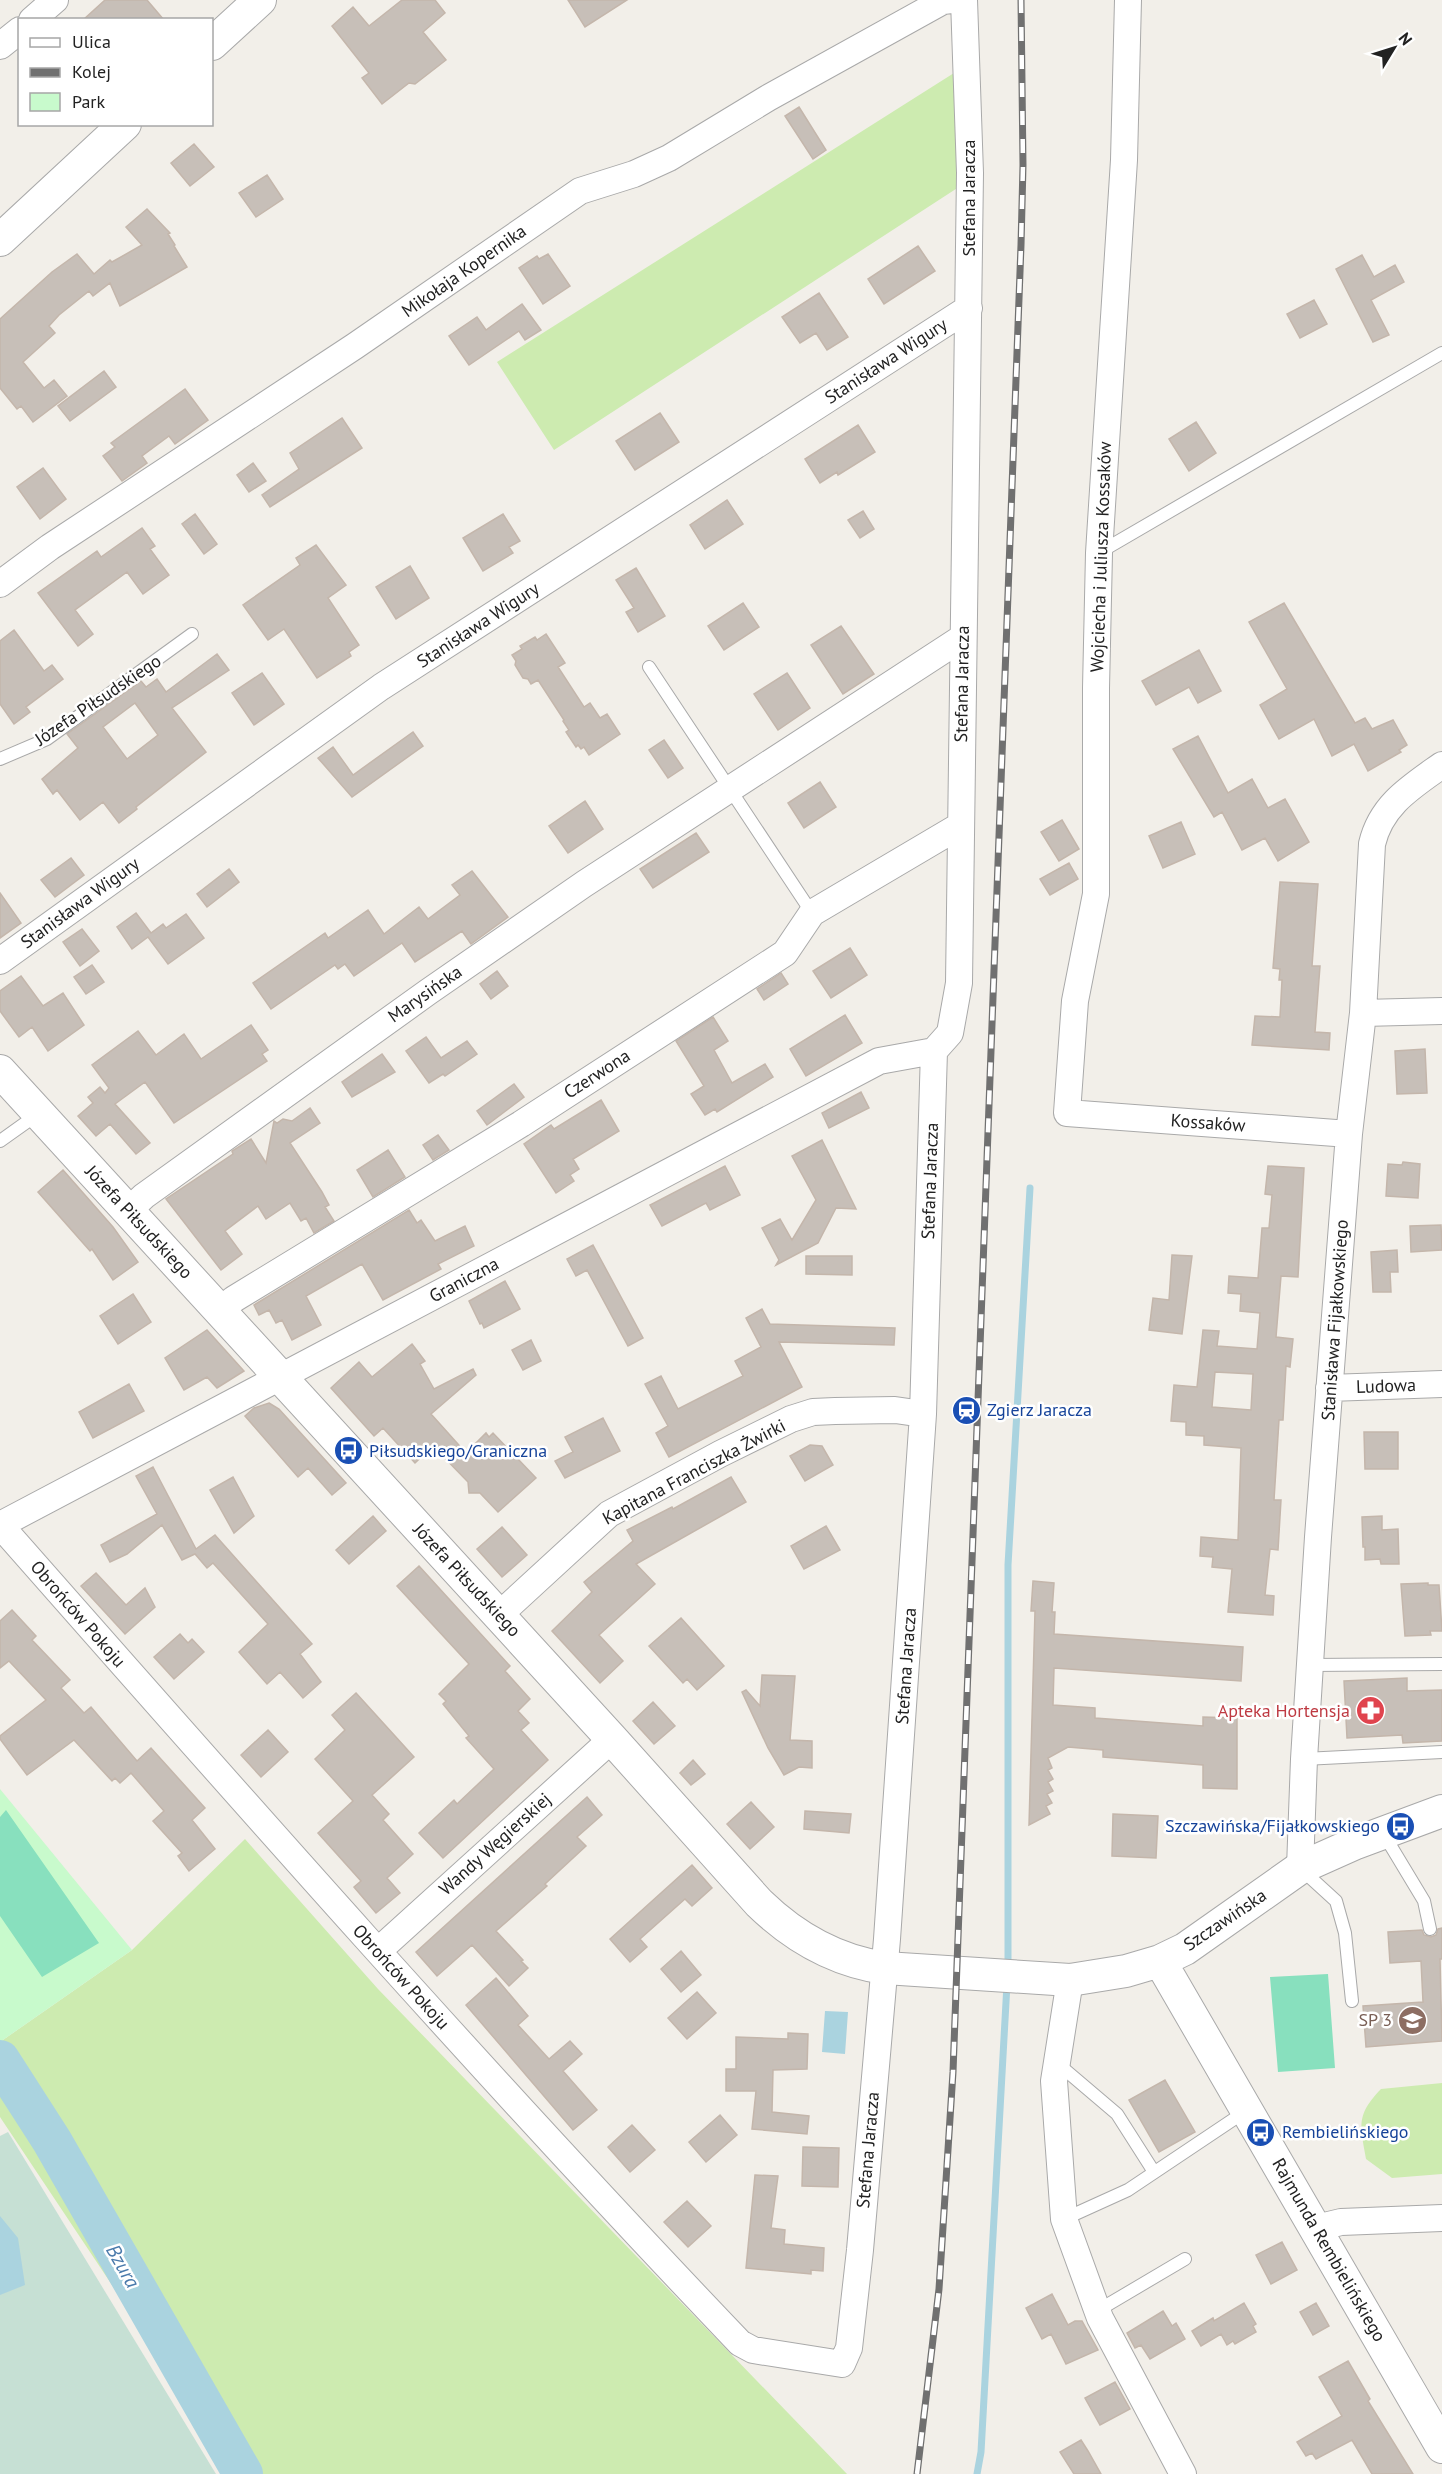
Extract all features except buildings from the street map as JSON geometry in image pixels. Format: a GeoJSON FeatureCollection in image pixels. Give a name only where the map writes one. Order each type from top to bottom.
{"type":"FeatureCollection","features":[{"type":"Feature","properties":{"kind":"street"},"geometry":{"type":"LineString","coordinates":[[34,18],[55,0]]}},
{"type":"Feature","properties":{"kind":"street"},"geometry":{"type":"LineString","coordinates":[[213,43],[260,0]]}},
{"type":"Feature","properties":{"kind":"street","name":"Mikołaja Kopernika"},"geometry":{"type":"LineString","coordinates":[[0,584],[50,547],[355,346],[580,191],[633,174],[669,159],[768,98],[943,1],[951,0]]}},
{"type":"Feature","properties":{"kind":"street","name":"Stefana Jaracza"},"geometry":{"type":"LineString","coordinates":[[842,2364],[849,2348],[860,2250],[885,1968],[923,1414],[934,1051],[950,1033],[959,983],[970,173],[964,0]]}},
{"type":"Feature","properties":{"kind":"street","name":"Wojciecha i Juliusza Kossaków"},"geometry":{"type":"LineString","coordinates":[[1067,1113],[1075,1001],[1096,894],[1096,688],[1099,553],[1124,160],[1128,0]]}},
{"type":"Feature","properties":{"kind":"street"},"geometry":{"type":"LineString","coordinates":[[0,46],[18,32]]}},
{"type":"Feature","properties":{"kind":"street"},"geometry":{"type":"LineString","coordinates":[[0,240],[123,126]]}},
{"type":"Feature","properties":{"kind":"street","name":"Stanisława Wigury"},"geometry":{"type":"LineString","coordinates":[[0,961],[381,687],[969,308]]}},
{"type":"Feature","properties":{"kind":"street","name":"Marysińska"},"geometry":{"type":"LineString","coordinates":[[129,1210],[144,1196],[428,992],[584,884],[962,638]]}},
{"type":"Feature","properties":{"kind":"street","name":"Stanisława Fijałkowskiego"},"geometry":{"type":"LineString","coordinates":[[1300,1868],[1304,1759],[1329,1388],[1349,1134],[1363,1014],[1372,844],[1380,818],[1387,809],[1411,787],[1442,765]]}},
{"type":"Feature","properties":{"kind":"street","name":"Czerwona"},"geometry":{"type":"LineString","coordinates":[[220,1310],[234,1299],[521,1124],[785,953],[812,913],[961,825]]}},
{"type":"Feature","properties":{"kind":"street"},"geometry":{"type":"LineString","coordinates":[[1363,1014],[1442,1011]]}},
{"type":"Feature","properties":{"kind":"street","name":"Graniczna"},"geometry":{"type":"LineString","coordinates":[[0,1525],[879,1061],[934,1051]]}},
{"type":"Feature","properties":{"kind":"street","name":"Józefa Piłsudskiego"},"geometry":{"type":"LineString","coordinates":[[0,1071],[612,1738],[759,1903],[783,1925],[819,1948],[866,1966],[996,1976]]}},
{"type":"Feature","properties":{"kind":"street","name":"Kossaków"},"geometry":{"type":"LineString","coordinates":[[1067,1113],[1349,1134]]}},
{"type":"Feature","properties":{"kind":"street","name":"Ludowa"},"geometry":{"type":"LineString","coordinates":[[1329,1388],[1442,1384]]}},
{"type":"Feature","properties":{"kind":"street","name":"Kapitana Franciszka Żwirki"},"geometry":{"type":"LineString","coordinates":[[499,1615],[609,1514],[720,1454],[791,1419],[813,1412],[835,1411],[896,1410],[923,1414]]}},
{"type":"Feature","properties":{"kind":"street","name":"Obrońców Pokoju"},"geometry":{"type":"LineString","coordinates":[[0,1525],[378,1951],[622,2220],[740,2343],[753,2350],[842,2364]]}},
{"type":"Feature","properties":{"kind":"street","name":"Wandy Węgierskiej"},"geometry":{"type":"LineString","coordinates":[[378,1951],[612,1738]]}},
{"type":"Feature","properties":{"kind":"street","name":"Szczawińska"},"geometry":{"type":"LineString","coordinates":[[996,1976],[1070,1980],[1126,1971],[1160,1961],[1185,1949],[1216,1929],[1300,1868],[1382,1833],[1442,1811]]}},
{"type":"Feature","properties":{"kind":"street","name":"Rajmunda Rembielińskiego"},"geometry":{"type":"LineString","coordinates":[[1160,1961],[1442,2447]]}},
{"type":"Feature","properties":{"kind":"street"},"geometry":{"type":"LineString","coordinates":[[1070,1980],[1054,2081],[1064,2219],[1097,2311],[1183,2474]]}},
{"type":"Feature","properties":{"kind":"street"},"geometry":{"type":"LineString","coordinates":[[1316,2228],[1341,2222],[1442,2218]]}},
{"type":"Feature","properties":{"kind":"lane"},"geometry":{"type":"LineString","coordinates":[[1099,553],[1442,353]]}},
{"type":"Feature","properties":{"kind":"lane","name":"Józefa Piłsudskiego"},"geometry":{"type":"LineString","coordinates":[[0,759],[47,739],[192,634]]}},
{"type":"Feature","properties":{"kind":"lane"},"geometry":{"type":"LineString","coordinates":[[649,668],[812,913]]}},
{"type":"Feature","properties":{"kind":"lane"},"geometry":{"type":"LineString","coordinates":[[0,1141],[38,1113]]}},
{"type":"Feature","properties":{"kind":"lane"},"geometry":{"type":"LineString","coordinates":[[1310,1665],[1442,1664]]}},
{"type":"Feature","properties":{"kind":"lane"},"geometry":{"type":"LineString","coordinates":[[1304,1759],[1442,1752]]}},
{"type":"Feature","properties":{"kind":"lane"},"geometry":{"type":"LineString","coordinates":[[1382,1833],[1424,1901],[1430,1929]]}},
{"type":"Feature","properties":{"kind":"lane"},"geometry":{"type":"LineString","coordinates":[[1300,1868],[1336,1901],[1345,1933],[1352,2001]]}},
{"type":"Feature","properties":{"kind":"lane"},"geometry":{"type":"LineString","coordinates":[[1057,2063],[1117,2114],[1154,2172]]}},
{"type":"Feature","properties":{"kind":"lane"},"geometry":{"type":"LineString","coordinates":[[1064,2219],[1128,2190],[1248,2110]]}},
{"type":"Feature","properties":{"kind":"lane"},"geometry":{"type":"LineString","coordinates":[[1097,2311],[1185,2259]]}},
{"type":"Feature","properties":{"kind":"green space"},"geometry":{"type":"Polygon","coordinates":[[[954,73],[962,185],[554,450],[497,362],[954,73]]]}},
{"type":"Feature","properties":{"kind":"green space"},"geometry":{"type":"Polygon","coordinates":[[[0,1789],[132,1950],[0,2042],[0,1789]]]}},
{"type":"Feature","properties":{"kind":"green space"},"geometry":{"type":"Polygon","coordinates":[[[6,1810],[99,1943],[42,1977],[0,1916],[0,1817],[6,1810]]]}},
{"type":"Feature","properties":{"kind":"green space"},"geometry":{"type":"Polygon","coordinates":[[[245,1839],[378,1989],[847,2474],[238,2474],[0,2117],[0,2042],[132,1950],[245,1839]]]}},
{"type":"Feature","properties":{"kind":"green space"},"geometry":{"type":"Polygon","coordinates":[[[1328,1974],[1335,2068],[1278,2072],[1270,1977],[1328,1974]]]}},
{"type":"Feature","properties":{"kind":"green space"},"geometry":{"type":"Polygon","coordinates":[[[1442,2083],[1442,2174],[1392,2178],[1366,2159],[1362,2121],[1367,2106],[1381,2089],[1442,2083]]]}},
{"type":"Feature","properties":{"kind":"green space"},"geometry":{"type":"Polygon","coordinates":[[[8,2132],[216,2474],[0,2474],[0,2136],[8,2132]]]}},
{"type":"Feature","properties":{"kind":"water"},"geometry":{"type":"Polygon","coordinates":[[[825,2011],[848,2012],[845,2054],[822,2052],[825,2011]]]}},
{"type":"Feature","properties":{"kind":"water"},"geometry":{"type":"Polygon","coordinates":[[[0,2216],[18,2238],[25,2285],[0,2295],[0,2216]]]}},
{"type":"Feature","properties":{"kind":"waterway"},"geometry":{"type":"LineString","coordinates":[[1008,1967],[1008,1565],[1030,1188]]}},
{"type":"Feature","properties":{"kind":"waterway"},"geometry":{"type":"LineString","coordinates":[[977,2474],[981,2452],[1007,1984]]}},
{"type":"Feature","properties":{"kind":"waterway","name":"Bzura"},"geometry":{"type":"LineString","coordinates":[[0,2060],[52,2141],[243,2474]]}},
{"type":"Feature","properties":{"kind":"railway"},"geometry":{"type":"LineString","coordinates":[[917,2474],[939,2289],[953,2072],[1021,245],[1023,165],[1021,0]]}},
{"type":"Feature","properties":{"kind":"place","name":"Zgierz Jaracza"},"geometry":{"type":"Point","coordinates":[966,1410]}},
{"type":"Feature","properties":{"kind":"place","name":"Piłsudskiego/Graniczna"},"geometry":{"type":"Point","coordinates":[348,1451]}},
{"type":"Feature","properties":{"kind":"place","name":"Apteka Hortensja"},"geometry":{"type":"Point","coordinates":[1371,1711]}},
{"type":"Feature","properties":{"kind":"place","name":"Szczawińska/Fijałkowskiego"},"geometry":{"type":"Point","coordinates":[1401,1826]}},
{"type":"Feature","properties":{"kind":"place","name":"SP 3"},"geometry":{"type":"Point","coordinates":[1413,2020]}},
{"type":"Feature","properties":{"kind":"place","name":"Rembielińskiego"},"geometry":{"type":"Point","coordinates":[1261,2132]}}]}
